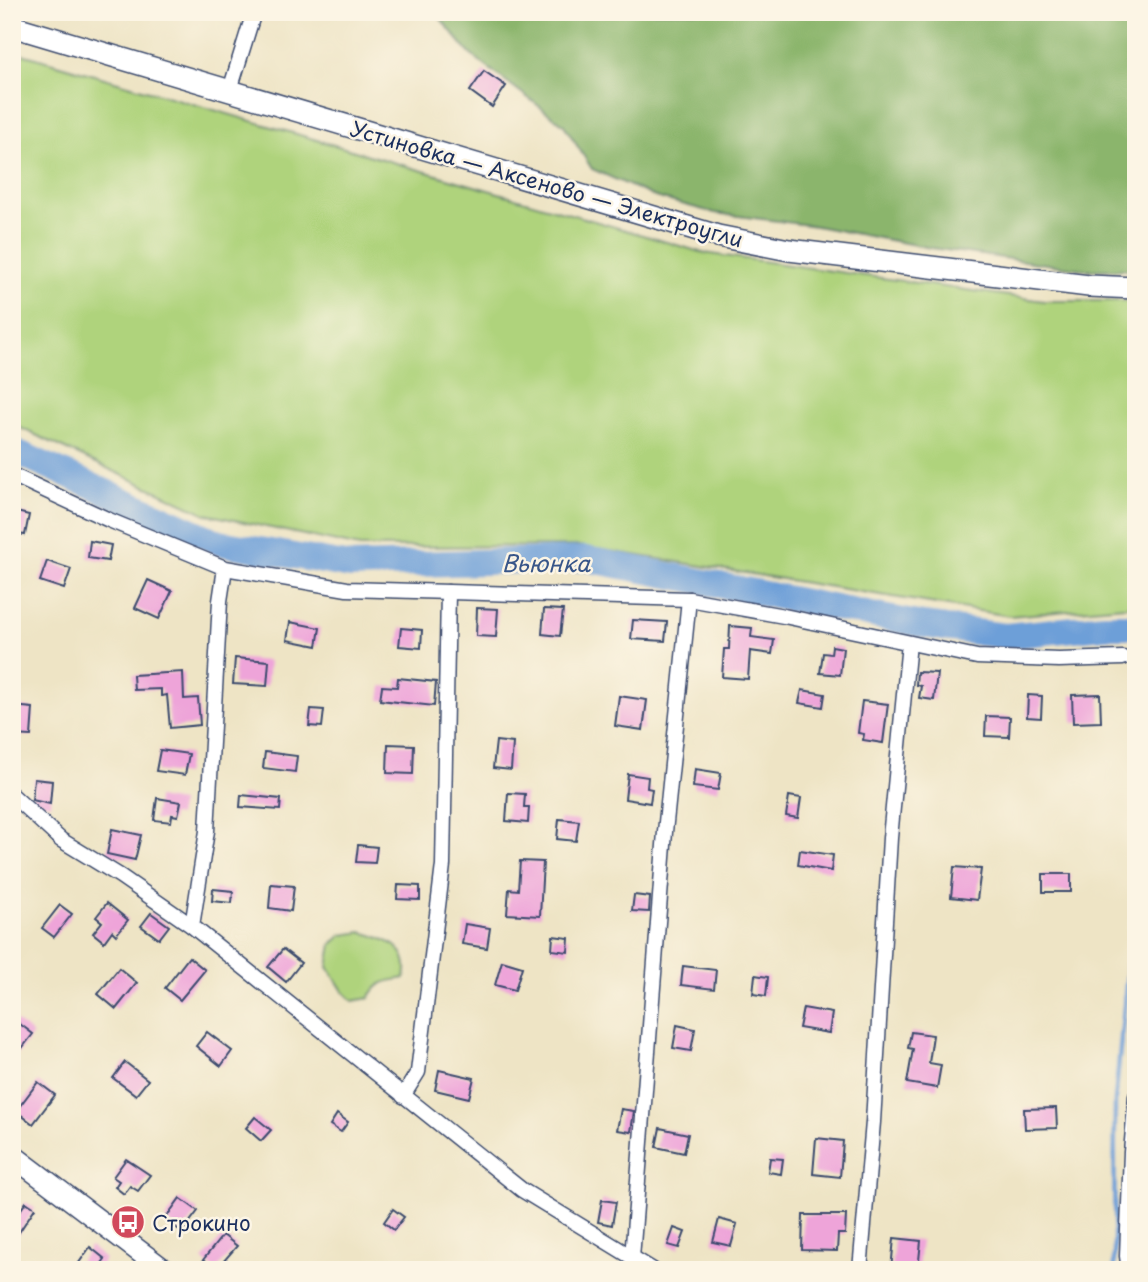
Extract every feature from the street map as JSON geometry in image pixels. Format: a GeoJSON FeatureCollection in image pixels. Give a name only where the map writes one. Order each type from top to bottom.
{"type":"FeatureCollection","features":[{"type":"Feature","properties":{"kind":"main road","name":"Устиновка — Аксеново — Электроугли"},"geometry":{"type":"LineString","coordinates":[[12,26],[719,236],[789,250],[1089,286],[1136,288]]}},
{"type":"Feature","properties":{"kind":"main road"},"geometry":{"type":"LineString","coordinates":[[12,1155],[164,1270]]}},
{"type":"Feature","properties":{"kind":"street"},"geometry":{"type":"LineString","coordinates":[[230,90],[254,12]]}},
{"type":"Feature","properties":{"kind":"street"},"geometry":{"type":"LineString","coordinates":[[12,475],[109,520],[225,568],[348,589],[689,599],[977,657],[1059,660],[1123,658]]}},
{"type":"Feature","properties":{"kind":"street"},"geometry":{"type":"LineString","coordinates":[[192,926],[207,831],[220,601],[225,568]]}},
{"type":"Feature","properties":{"kind":"street"},"geometry":{"type":"LineString","coordinates":[[403,1096],[418,1072],[443,865],[448,592]]}},
{"type":"Feature","properties":{"kind":"street"},"geometry":{"type":"LineString","coordinates":[[632,1258],[665,832],[689,599]]}},
{"type":"Feature","properties":{"kind":"street"},"geometry":{"type":"LineString","coordinates":[[860,1270],[873,1122],[891,838],[909,643]]}},
{"type":"Feature","properties":{"kind":"street"},"geometry":{"type":"LineString","coordinates":[[12,795],[61,840],[120,876],[192,926],[522,1190],[653,1270]]}},
{"type":"Feature","properties":{"kind":"street"},"geometry":{"type":"LineString","coordinates":[[1129,1270],[1127,1256],[1131,1153],[1136,1096]]}},
{"type":"Feature","properties":{"kind":"green space"},"geometry":{"type":"Polygon","coordinates":[[[435,12],[1136,12],[1136,269],[1089,270],[931,248],[816,226],[715,213],[655,197],[592,169],[564,125],[470,54],[435,12]]]}},
{"type":"Feature","properties":{"kind":"green space"},"geometry":{"type":"Polygon","coordinates":[[[12,51],[704,253],[1044,301],[1136,301],[1136,605],[1010,616],[579,546],[360,547],[206,514],[12,424],[12,51]]]}},
{"type":"Feature","properties":{"kind":"green space"},"geometry":{"type":"Polygon","coordinates":[[[362,932],[388,941],[401,952],[405,959],[405,978],[384,983],[376,988],[369,998],[353,1001],[343,991],[328,967],[332,944],[342,935],[362,932]]]}},
{"type":"Feature","properties":{"kind":"building"},"geometry":{"type":"Polygon","coordinates":[[[484,71],[506,86],[492,107],[470,91],[484,71]]]}},
{"type":"Feature","properties":{"kind":"building"},"geometry":{"type":"Polygon","coordinates":[[[12,511],[29,515],[25,535],[12,533],[12,511]]]}},
{"type":"Feature","properties":{"kind":"building"},"geometry":{"type":"Polygon","coordinates":[[[90,541],[111,545],[108,561],[88,558],[90,541]]]}},
{"type":"Feature","properties":{"kind":"building"},"geometry":{"type":"Polygon","coordinates":[[[47,561],[71,569],[64,589],[40,581],[47,561]]]}},
{"type":"Feature","properties":{"kind":"building"},"geometry":{"type":"Polygon","coordinates":[[[148,580],[172,591],[159,619],[135,608],[148,580]]]}},
{"type":"Feature","properties":{"kind":"building"},"geometry":{"type":"Polygon","coordinates":[[[477,608],[498,609],[496,637],[476,636],[477,608]]]}},
{"type":"Feature","properties":{"kind":"building"},"geometry":{"type":"Polygon","coordinates":[[[544,609],[563,610],[560,636],[542,634],[544,609]]]}},
{"type":"Feature","properties":{"kind":"building"},"geometry":{"type":"Polygon","coordinates":[[[633,620],[667,622],[665,641],[631,639],[633,620]]]}},
{"type":"Feature","properties":{"kind":"building"},"geometry":{"type":"Polygon","coordinates":[[[290,622],[320,628],[317,646],[287,640],[290,622]]]}},
{"type":"Feature","properties":{"kind":"building"},"geometry":{"type":"Polygon","coordinates":[[[730,626],[752,628],[751,637],[774,640],[772,654],[750,651],[748,679],[722,677],[724,649],[729,649],[730,626]]]}},
{"type":"Feature","properties":{"kind":"building"},"geometry":{"type":"Polygon","coordinates":[[[401,628],[422,630],[421,648],[399,646],[401,628]]]}},
{"type":"Feature","properties":{"kind":"building"},"geometry":{"type":"Polygon","coordinates":[[[832,646],[843,648],[840,675],[820,673],[823,653],[831,654],[832,646]]]}},
{"type":"Feature","properties":{"kind":"building"},"geometry":{"type":"Polygon","coordinates":[[[235,658],[269,661],[267,686],[233,684],[235,658]]]}},
{"type":"Feature","properties":{"kind":"building"},"geometry":{"type":"Polygon","coordinates":[[[183,672],[184,699],[198,698],[200,725],[170,728],[167,695],[161,696],[161,689],[134,690],[133,675],[183,672]]]}},
{"type":"Feature","properties":{"kind":"building"},"geometry":{"type":"Polygon","coordinates":[[[917,672],[937,673],[934,700],[919,698],[921,686],[916,685],[917,672]]]}},
{"type":"Feature","properties":{"kind":"building"},"geometry":{"type":"Polygon","coordinates":[[[398,678],[436,682],[434,706],[380,700],[382,686],[397,687],[398,678]]]}},
{"type":"Feature","properties":{"kind":"building"},"geometry":{"type":"Polygon","coordinates":[[[802,690],[825,694],[823,707],[799,703],[802,690]]]}},
{"type":"Feature","properties":{"kind":"building"},"geometry":{"type":"Polygon","coordinates":[[[1100,694],[1101,722],[1073,723],[1072,695],[1100,694]]]}},
{"type":"Feature","properties":{"kind":"building"},"geometry":{"type":"Polygon","coordinates":[[[1028,695],[1042,696],[1041,718],[1027,717],[1028,695]]]}},
{"type":"Feature","properties":{"kind":"building"},"geometry":{"type":"Polygon","coordinates":[[[619,696],[647,700],[643,730],[615,726],[619,696]]]}},
{"type":"Feature","properties":{"kind":"building"},"geometry":{"type":"Polygon","coordinates":[[[862,701],[888,704],[883,743],[863,740],[864,734],[858,733],[862,701]]]}},
{"type":"Feature","properties":{"kind":"building"},"geometry":{"type":"Polygon","coordinates":[[[12,706],[33,708],[31,736],[12,735],[12,706]]]}},
{"type":"Feature","properties":{"kind":"building"},"geometry":{"type":"Polygon","coordinates":[[[311,709],[324,710],[322,727],[309,726],[311,709]]]}},
{"type":"Feature","properties":{"kind":"building"},"geometry":{"type":"Polygon","coordinates":[[[986,716],[1010,717],[1009,737],[985,736],[986,716]]]}},
{"type":"Feature","properties":{"kind":"building"},"geometry":{"type":"Polygon","coordinates":[[[496,741],[513,743],[511,770],[493,768],[496,741]]]}},
{"type":"Feature","properties":{"kind":"building"},"geometry":{"type":"Polygon","coordinates":[[[388,744],[414,745],[413,774],[387,773],[388,744]]]}},
{"type":"Feature","properties":{"kind":"building"},"geometry":{"type":"Polygon","coordinates":[[[160,750],[189,754],[185,775],[156,771],[160,750]]]}},
{"type":"Feature","properties":{"kind":"building"},"geometry":{"type":"Polygon","coordinates":[[[265,752],[297,756],[295,772],[263,768],[265,752]]]}},
{"type":"Feature","properties":{"kind":"building"},"geometry":{"type":"Polygon","coordinates":[[[695,769],[721,773],[718,790],[693,787],[695,769]]]}},
{"type":"Feature","properties":{"kind":"building"},"geometry":{"type":"Polygon","coordinates":[[[628,774],[648,777],[647,788],[652,789],[650,803],[625,799],[628,774]]]}},
{"type":"Feature","properties":{"kind":"building"},"geometry":{"type":"Polygon","coordinates":[[[34,779],[52,781],[50,804],[32,800],[34,779]]]}},
{"type":"Feature","properties":{"kind":"building"},"geometry":{"type":"Polygon","coordinates":[[[508,793],[525,794],[524,807],[529,807],[528,823],[506,821],[508,793]]]}},
{"type":"Feature","properties":{"kind":"building"},"geometry":{"type":"Polygon","coordinates":[[[241,795],[281,799],[280,810],[240,807],[241,795]]]}},
{"type":"Feature","properties":{"kind":"building"},"geometry":{"type":"Polygon","coordinates":[[[789,796],[801,798],[798,818],[786,816],[789,796]]]}},
{"type":"Feature","properties":{"kind":"building"},"geometry":{"type":"Polygon","coordinates":[[[157,798],[181,802],[178,816],[172,815],[171,822],[154,820],[157,798]]]}},
{"type":"Feature","properties":{"kind":"building"},"geometry":{"type":"Polygon","coordinates":[[[559,819],[579,821],[576,841],[557,839],[559,819]]]}},
{"type":"Feature","properties":{"kind":"building"},"geometry":{"type":"Polygon","coordinates":[[[112,829],[141,835],[135,860],[107,854],[112,829]]]}},
{"type":"Feature","properties":{"kind":"building"},"geometry":{"type":"Polygon","coordinates":[[[358,845],[377,847],[375,863],[356,862],[358,845]]]}},
{"type":"Feature","properties":{"kind":"building"},"geometry":{"type":"Polygon","coordinates":[[[800,850],[833,855],[831,871],[798,865],[800,850]]]}},
{"type":"Feature","properties":{"kind":"building"},"geometry":{"type":"Polygon","coordinates":[[[520,861],[543,862],[540,916],[507,914],[509,889],[518,890],[520,861]]]}},
{"type":"Feature","properties":{"kind":"building"},"geometry":{"type":"Polygon","coordinates":[[[954,867],[981,869],[977,900],[951,897],[954,867]]]}},
{"type":"Feature","properties":{"kind":"building"},"geometry":{"type":"Polygon","coordinates":[[[1043,874],[1071,874],[1071,892],[1043,892],[1043,874]]]}},
{"type":"Feature","properties":{"kind":"building"},"geometry":{"type":"Polygon","coordinates":[[[271,884],[294,886],[291,911],[269,908],[271,884]]]}},
{"type":"Feature","properties":{"kind":"building"},"geometry":{"type":"Polygon","coordinates":[[[398,885],[420,886],[420,900],[397,899],[398,885]]]}},
{"type":"Feature","properties":{"kind":"building"},"geometry":{"type":"Polygon","coordinates":[[[213,889],[233,891],[232,903],[212,901],[213,889]]]}},
{"type":"Feature","properties":{"kind":"building"},"geometry":{"type":"Polygon","coordinates":[[[634,895],[650,897],[649,912],[632,911],[634,895]]]}},
{"type":"Feature","properties":{"kind":"building"},"geometry":{"type":"Polygon","coordinates":[[[107,903],[128,920],[116,935],[112,931],[104,942],[93,933],[102,922],[96,917],[107,903]]]}},
{"type":"Feature","properties":{"kind":"building"},"geometry":{"type":"Polygon","coordinates":[[[60,905],[72,914],[54,937],[42,928],[60,905]]]}},
{"type":"Feature","properties":{"kind":"building"},"geometry":{"type":"Polygon","coordinates":[[[151,913],[169,926],[159,939],[141,926],[151,913]]]}},
{"type":"Feature","properties":{"kind":"building"},"geometry":{"type":"Polygon","coordinates":[[[465,924],[490,928],[487,948],[462,944],[465,924]]]}},
{"type":"Feature","properties":{"kind":"building"},"geometry":{"type":"Polygon","coordinates":[[[553,936],[569,938],[568,952],[552,950],[553,936]]]}},
{"type":"Feature","properties":{"kind":"building"},"geometry":{"type":"Polygon","coordinates":[[[283,949],[301,963],[286,982],[268,967],[283,949]]]}},
{"type":"Feature","properties":{"kind":"building"},"geometry":{"type":"Polygon","coordinates":[[[189,957],[205,970],[180,1000],[165,988],[189,957]]]}},
{"type":"Feature","properties":{"kind":"building"},"geometry":{"type":"Polygon","coordinates":[[[502,961],[522,967],[515,990],[495,985],[502,961]]]}},
{"type":"Feature","properties":{"kind":"building"},"geometry":{"type":"Polygon","coordinates":[[[683,966],[716,970],[714,989],[681,985],[683,966]]]}},
{"type":"Feature","properties":{"kind":"building"},"geometry":{"type":"Polygon","coordinates":[[[119,968],[137,983],[116,1009],[98,994],[119,968]]]}},
{"type":"Feature","properties":{"kind":"building"},"geometry":{"type":"Polygon","coordinates":[[[755,975],[768,977],[766,996],[753,994],[755,975]]]}},
{"type":"Feature","properties":{"kind":"building"},"geometry":{"type":"Polygon","coordinates":[[[803,1008],[832,1013],[829,1033],[799,1028],[803,1008]]]}},
{"type":"Feature","properties":{"kind":"building"},"geometry":{"type":"Polygon","coordinates":[[[12,1018],[33,1034],[12,1061],[12,1018]]]}},
{"type":"Feature","properties":{"kind":"building"},"geometry":{"type":"Polygon","coordinates":[[[677,1025],[695,1029],[691,1051],[673,1048],[677,1025]]]}},
{"type":"Feature","properties":{"kind":"building"},"geometry":{"type":"Polygon","coordinates":[[[207,1032],[232,1051],[221,1066],[196,1046],[207,1032]]]}},
{"type":"Feature","properties":{"kind":"building"},"geometry":{"type":"Polygon","coordinates":[[[911,1032],[933,1035],[929,1063],[941,1065],[937,1088],[907,1083],[913,1049],[908,1048],[911,1032]]]}},
{"type":"Feature","properties":{"kind":"building"},"geometry":{"type":"Polygon","coordinates":[[[125,1062],[148,1080],[136,1095],[113,1078],[125,1062]]]}},
{"type":"Feature","properties":{"kind":"building"},"geometry":{"type":"Polygon","coordinates":[[[439,1070],[474,1078],[469,1098],[435,1090],[439,1070]]]}},
{"type":"Feature","properties":{"kind":"building"},"geometry":{"type":"Polygon","coordinates":[[[38,1082],[55,1095],[33,1124],[16,1111],[38,1082]]]}},
{"type":"Feature","properties":{"kind":"building"},"geometry":{"type":"Polygon","coordinates":[[[1056,1108],[1057,1128],[1025,1129],[1024,1109],[1056,1108]]]}},
{"type":"Feature","properties":{"kind":"building"},"geometry":{"type":"Polygon","coordinates":[[[621,1109],[634,1111],[631,1132],[617,1130],[621,1109]]]}},
{"type":"Feature","properties":{"kind":"building"},"geometry":{"type":"Polygon","coordinates":[[[337,1114],[348,1122],[341,1132],[330,1125],[337,1114]]]}},
{"type":"Feature","properties":{"kind":"building"},"geometry":{"type":"Polygon","coordinates":[[[255,1117],[271,1130],[261,1141],[246,1128],[255,1117]]]}},
{"type":"Feature","properties":{"kind":"building"},"geometry":{"type":"Polygon","coordinates":[[[660,1128],[688,1134],[684,1153],[656,1147],[660,1128]]]}},
{"type":"Feature","properties":{"kind":"building"},"geometry":{"type":"Polygon","coordinates":[[[816,1138],[843,1141],[840,1177],[813,1174],[816,1138]]]}},
{"type":"Feature","properties":{"kind":"building"},"geometry":{"type":"Polygon","coordinates":[[[770,1158],[783,1159],[781,1174],[768,1172],[770,1158]]]}},
{"type":"Feature","properties":{"kind":"building"},"geometry":{"type":"Polygon","coordinates":[[[126,1159],[150,1175],[138,1191],[130,1186],[124,1194],[115,1187],[119,1181],[113,1177],[126,1159]]]}},
{"type":"Feature","properties":{"kind":"building"},"geometry":{"type":"Polygon","coordinates":[[[180,1198],[198,1211],[182,1232],[165,1219],[180,1198]]]}},
{"type":"Feature","properties":{"kind":"building"},"geometry":{"type":"Polygon","coordinates":[[[602,1200],[616,1202],[612,1225],[598,1222],[602,1200]]]}},
{"type":"Feature","properties":{"kind":"building"},"geometry":{"type":"Polygon","coordinates":[[[26,1202],[35,1208],[12,1243],[12,1207],[19,1212],[26,1202]]]}},
{"type":"Feature","properties":{"kind":"building"},"geometry":{"type":"Polygon","coordinates":[[[393,1209],[404,1217],[394,1230],[384,1222],[393,1209]]]}},
{"type":"Feature","properties":{"kind":"building"},"geometry":{"type":"Polygon","coordinates":[[[803,1215],[846,1215],[845,1234],[838,1234],[837,1251],[802,1250],[803,1215]]]}},
{"type":"Feature","properties":{"kind":"building"},"geometry":{"type":"Polygon","coordinates":[[[719,1219],[737,1224],[731,1246],[713,1242],[719,1219]]]}},
{"type":"Feature","properties":{"kind":"building"},"geometry":{"type":"Polygon","coordinates":[[[674,1228],[685,1232],[679,1248],[668,1245],[674,1228]]]}},
{"type":"Feature","properties":{"kind":"building"},"geometry":{"type":"Polygon","coordinates":[[[223,1235],[237,1246],[216,1270],[203,1260],[223,1235]]]}},
{"type":"Feature","properties":{"kind":"building"},"geometry":{"type":"Polygon","coordinates":[[[894,1238],[921,1241],[918,1270],[891,1270],[894,1238]]]}},
{"type":"Feature","properties":{"kind":"building"},"geometry":{"type":"Polygon","coordinates":[[[90,1247],[105,1259],[97,1270],[74,1270],[90,1247]]]}},
{"type":"Feature","properties":{"kind":"waterway","name":"Вьюнка"},"geometry":{"type":"LineString","coordinates":[[12,450],[220,543],[351,566],[586,559],[923,625],[1005,636],[1104,626],[1136,626]]}},
{"type":"Feature","properties":{"kind":"waterway"},"geometry":{"type":"LineString","coordinates":[[1114,1270],[1115,1101],[1136,881]]}},
{"type":"Feature","properties":{"kind":"place","name":"Строкино"},"geometry":{"type":"Point","coordinates":[128,1222]}}]}
